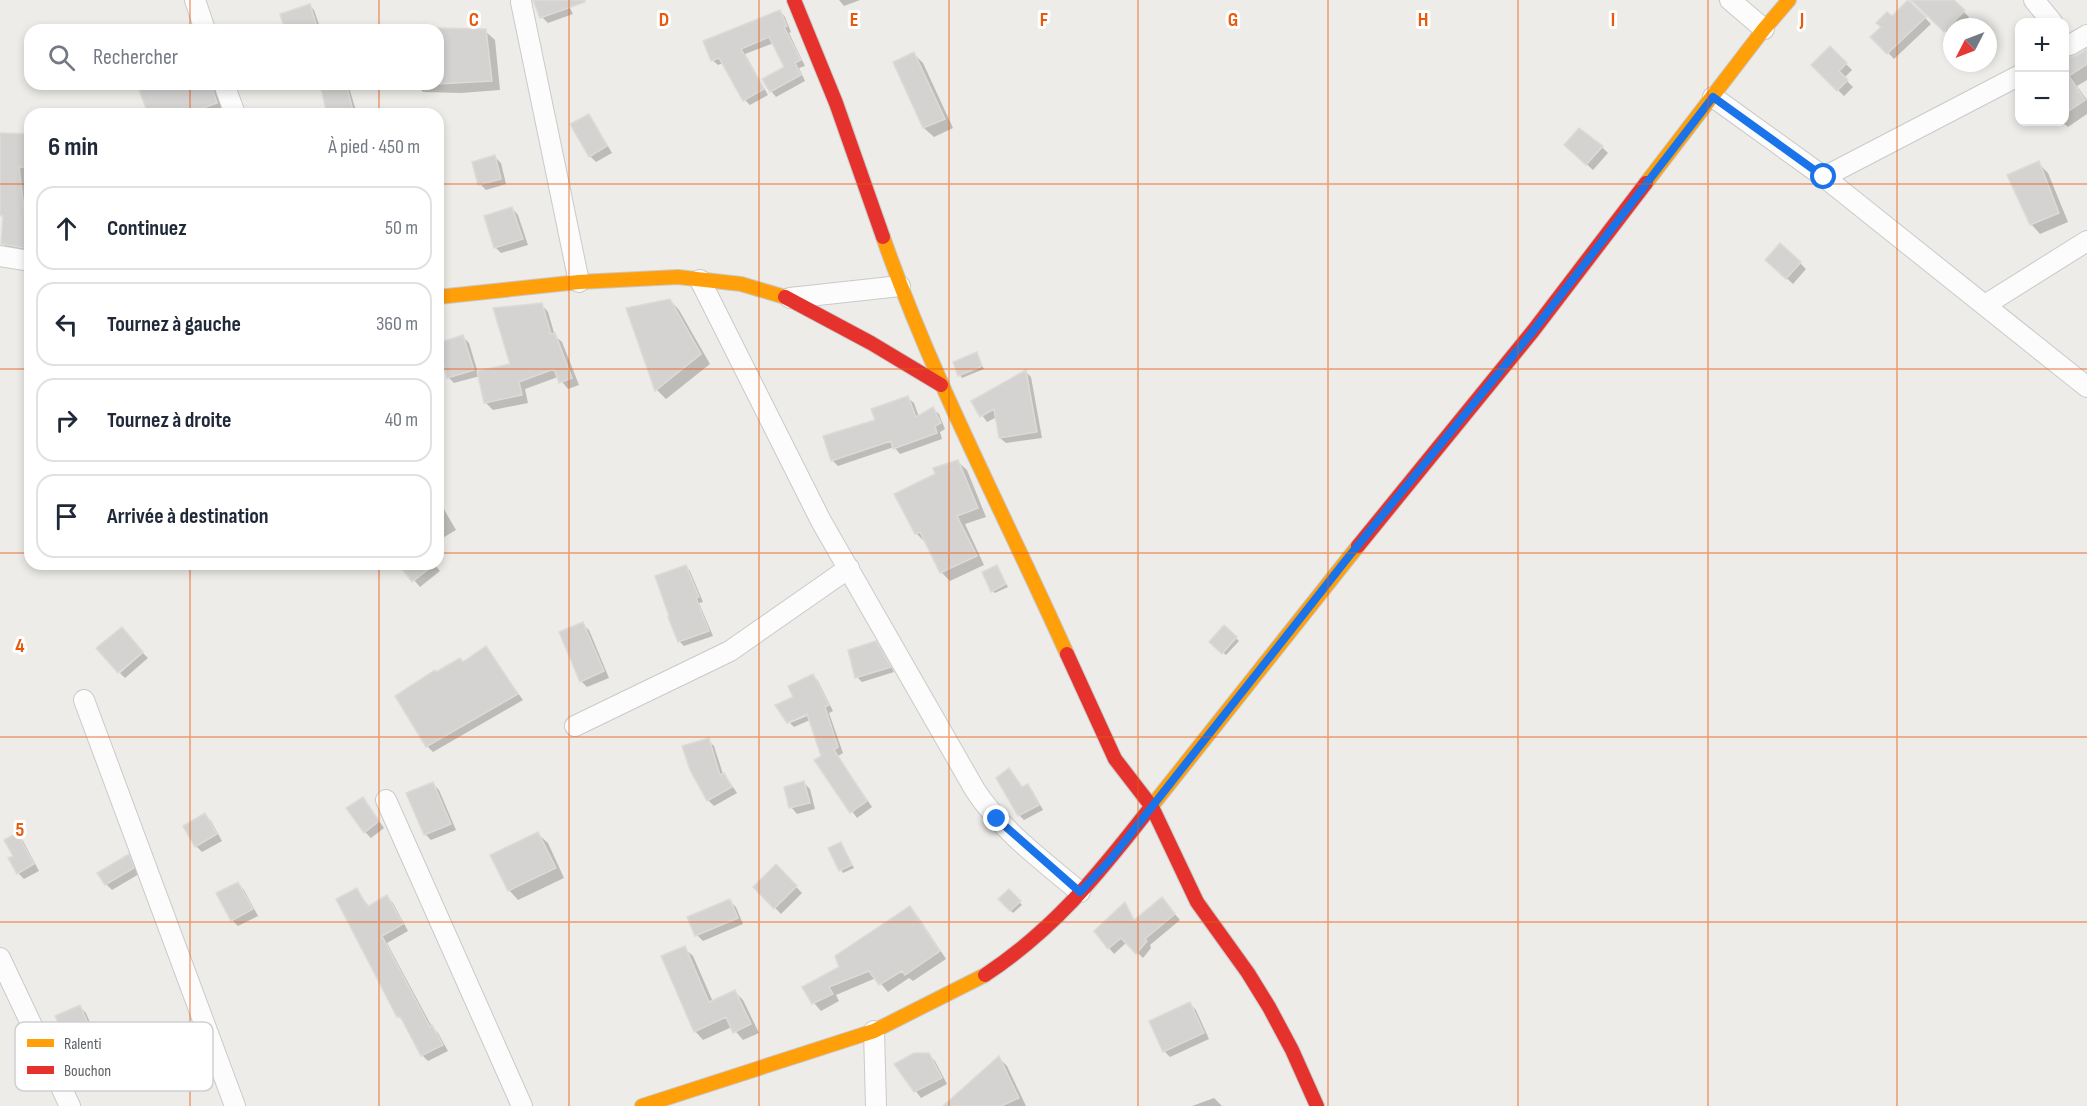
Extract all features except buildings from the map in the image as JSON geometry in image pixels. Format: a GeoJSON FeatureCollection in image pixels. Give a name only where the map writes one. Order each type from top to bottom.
{"type":"FeatureCollection","features":[{"type":"Feature","properties":{"kind":"street"},"geometry":{"type":"LineString","coordinates":[[195,0],[203,24]]}},
{"type":"Feature","properties":{"kind":"street"},"geometry":{"type":"LineString","coordinates":[[794,0],[836,103],[900,286],[941,385],[1034,580],[1115,759],[1152,807],[1197,902],[1248,973],[1292,1050],[1317,1106]]}},
{"type":"Feature","properties":{"kind":"street"},"geometry":{"type":"LineString","coordinates":[[1730,0],[1764,29]]}},
{"type":"Feature","properties":{"kind":"street"},"geometry":{"type":"LineString","coordinates":[[642,1106],[874,1031],[975,981],[1015,954],[1048,927],[1110,860],[1350,555],[1533,331],[1764,29],[1789,0]]}},
{"type":"Feature","properties":{"kind":"street"},"geometry":{"type":"LineString","coordinates":[[2034,0],[2049,18]]}},
{"type":"Feature","properties":{"kind":"street"},"geometry":{"type":"LineString","coordinates":[[521,2],[579,282]]}},
{"type":"Feature","properties":{"kind":"street"},"geometry":{"type":"LineString","coordinates":[[1824,177],[2015,77]]}},
{"type":"Feature","properties":{"kind":"street"},"geometry":{"type":"LineString","coordinates":[[226,90],[233,108]]}},
{"type":"Feature","properties":{"kind":"street"},"geometry":{"type":"LineString","coordinates":[[1713,97],[1824,177],[2087,387]]}},
{"type":"Feature","properties":{"kind":"street"},"geometry":{"type":"LineString","coordinates":[[1985,305],[2087,241]]}},
{"type":"Feature","properties":{"kind":"street"},"geometry":{"type":"LineString","coordinates":[[0,256],[24,260]]}},
{"type":"Feature","properties":{"kind":"street"},"geometry":{"type":"LineString","coordinates":[[444,296],[579,282],[678,277],[741,284],[790,298],[941,385]]}},
{"type":"Feature","properties":{"kind":"street"},"geometry":{"type":"LineString","coordinates":[[700,280],[821,521],[984,803],[1012,834],[1080,892]]}},
{"type":"Feature","properties":{"kind":"street"},"geometry":{"type":"LineString","coordinates":[[790,298],[900,286]]}},
{"type":"Feature","properties":{"kind":"street"},"geometry":{"type":"LineString","coordinates":[[575,726],[730,651],[849,568]]}},
{"type":"Feature","properties":{"kind":"street"},"geometry":{"type":"LineString","coordinates":[[84,700],[205,1022]]}},
{"type":"Feature","properties":{"kind":"street"},"geometry":{"type":"LineString","coordinates":[[386,800],[522,1106]]}},
{"type":"Feature","properties":{"kind":"street"},"geometry":{"type":"LineString","coordinates":[[0,958],[30,1022]]}},
{"type":"Feature","properties":{"kind":"street"},"geometry":{"type":"LineString","coordinates":[[874,1031],[876,1106]]}},
{"type":"Feature","properties":{"kind":"street"},"geometry":{"type":"LineString","coordinates":[[213,1045],[236,1106]]}},
{"type":"Feature","properties":{"kind":"street"},"geometry":{"type":"LineString","coordinates":[[63,1091],[70,1106]]}},
{"type":"Feature","properties":{"kind":"traffic: slow"},"geometry":{"type":"LineString","coordinates":[[1646,183],[1764,29],[1789,0]]}},
{"type":"Feature","properties":{"kind":"traffic: slow"},"geometry":{"type":"LineString","coordinates":[[883,237],[947,396],[1067,654]]}},
{"type":"Feature","properties":{"kind":"traffic: slow"},"geometry":{"type":"LineString","coordinates":[[444,296],[579,282],[678,277],[741,284],[785,297]]}},
{"type":"Feature","properties":{"kind":"traffic: slow"},"geometry":{"type":"LineString","coordinates":[[1147,812],[1358,546]]}},
{"type":"Feature","properties":{"kind":"traffic: slow"},"geometry":{"type":"LineString","coordinates":[[642,1106],[874,1031],[985,975]]}},
{"type":"Feature","properties":{"kind":"traffic: jam"},"geometry":{"type":"LineString","coordinates":[[794,0],[836,103],[883,237]]}},
{"type":"Feature","properties":{"kind":"traffic: jam"},"geometry":{"type":"LineString","coordinates":[[1358,546],[1533,331],[1646,183]]}},
{"type":"Feature","properties":{"kind":"traffic: jam"},"geometry":{"type":"LineString","coordinates":[[785,297],[871,343],[941,385]]}},
{"type":"Feature","properties":{"kind":"traffic: jam"},"geometry":{"type":"LineString","coordinates":[[1067,654],[1115,759],[1152,807],[1197,902],[1248,973],[1269,1007],[1292,1050],[1317,1106]]}},
{"type":"Feature","properties":{"kind":"traffic: jam"},"geometry":{"type":"LineString","coordinates":[[985,975],[1032,940],[1073,901],[1147,812]]}},
{"type":"Feature","properties":{"kind":"route"},"geometry":{"type":"LineString","coordinates":[[997,819],[1080,892],[1110,860],[1350,555],[1533,331],[1713,97],[1824,177]]}}]}
